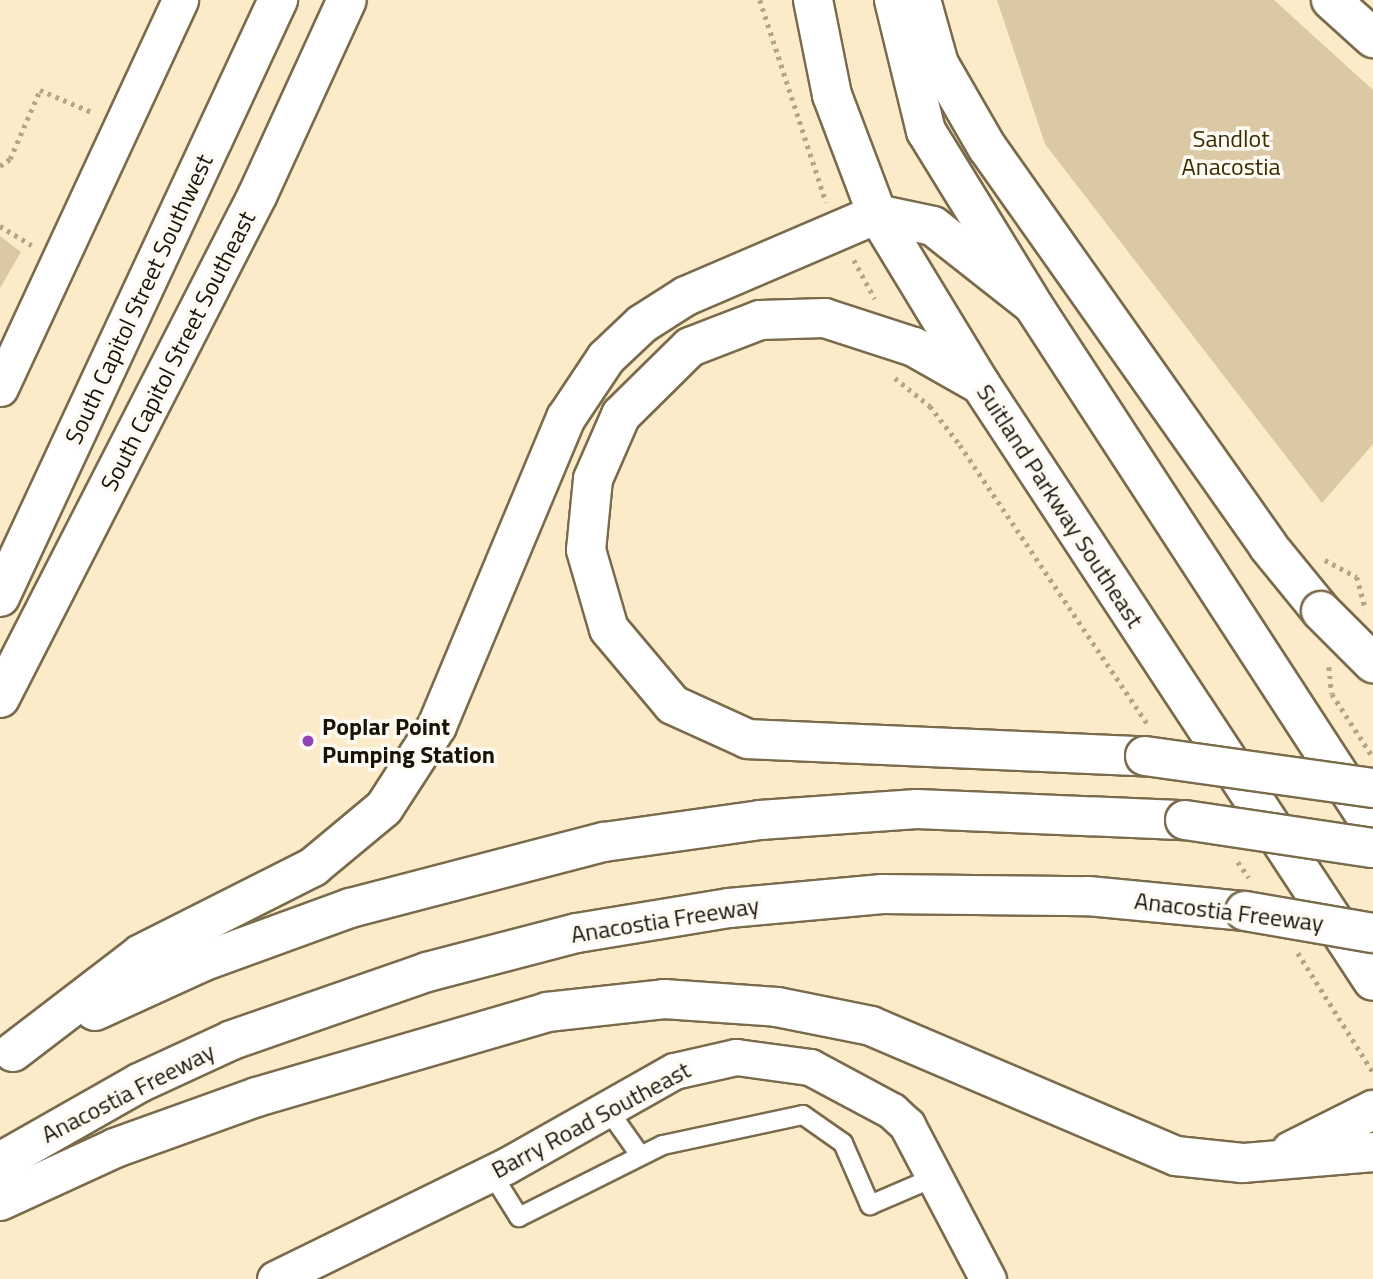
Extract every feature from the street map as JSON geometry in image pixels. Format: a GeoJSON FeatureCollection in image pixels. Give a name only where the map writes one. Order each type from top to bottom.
{"type":"FeatureCollection","features":[{"type":"Feature","properties":{"kind":"main road","name":"South Capitol Street Southwest"},"geometry":{"type":"LineString","coordinates":[[0,597],[278,0]]}},
{"type":"Feature","properties":{"kind":"main road","name":"South Capitol Street Southeast"},"geometry":{"type":"LineString","coordinates":[[0,698],[258,194],[347,0]]}},
{"type":"Feature","properties":{"kind":"main road","name":"Suitland Parkway Southeast"},"geometry":{"type":"LineString","coordinates":[[813,0],[832,94],[877,214],[981,385],[1373,981]]}},
{"type":"Feature","properties":{"kind":"main road"},"geometry":{"type":"LineString","coordinates":[[894,0],[926,131],[1033,305],[1373,827]]}},
{"type":"Feature","properties":{"kind":"main road"},"geometry":{"type":"LineString","coordinates":[[921,0],[940,64],[987,147],[1268,546],[1321,611],[1373,663]]}},
{"type":"Feature","properties":{"kind":"main road"},"geometry":{"type":"LineString","coordinates":[[1331,0],[1373,38]]}},
{"type":"Feature","properties":{"kind":"main road"},"geometry":{"type":"LineString","coordinates":[[6,1055],[141,954],[313,867],[384,808],[437,726],[566,418],[623,341],[686,296],[877,214],[933,226],[1033,305]]}},
{"type":"Feature","properties":{"kind":"main road"},"geometry":{"type":"LineString","coordinates":[[981,385],[914,347],[825,318],[760,320],[690,347],[636,395],[599,456],[588,502],[586,550],[606,621],[624,654],[665,698],[709,726],[748,739],[1149,745],[1373,788]]}},
{"type":"Feature","properties":{"kind":"main road"},"geometry":{"type":"LineString","coordinates":[[6,1055],[252,942],[400,892],[552,852],[708,826],[864,811],[982,807],[1185,820],[1373,848]]}},
{"type":"Feature","properties":{"kind":"main road","name":"Anacostia Freeway"},"geometry":{"type":"LineString","coordinates":[[0,1162],[139,1083],[232,1040],[427,972],[577,933],[754,905],[882,894],[1249,897],[1373,933]]}},
{"type":"Feature","properties":{"kind":"main road"},"geometry":{"type":"LineString","coordinates":[[0,1201],[115,1148],[257,1097],[547,1012],[664,999],[776,1007],[862,1024],[1154,1150],[1198,1161],[1270,1161],[1373,1152]]}},
{"type":"Feature","properties":{"kind":"main road"},"geometry":{"type":"LineString","coordinates":[[1270,1161],[1373,1110]]}},
{"type":"Feature","properties":{"kind":"street"},"geometry":{"type":"LineString","coordinates":[[0,388],[180,0]]}},
{"type":"Feature","properties":{"kind":"street","name":"Barry Road Southeast"},"geometry":{"type":"LineString","coordinates":[[276,1279],[492,1174],[606,1107],[698,1062],[787,1061],[832,1076],[892,1111],[936,1177],[988,1279]]}},
{"type":"Feature","properties":{"kind":"lane"},"geometry":{"type":"LineString","coordinates":[[606,1107],[640,1155]]}},
{"type":"Feature","properties":{"kind":"lane"},"geometry":{"type":"LineString","coordinates":[[492,1174],[519,1217],[640,1155],[752,1121],[803,1115],[844,1143],[870,1205],[936,1177]]}},
{"type":"Feature","properties":{"kind":"path"},"geometry":{"type":"LineString","coordinates":[[760,0],[827,206]]}},
{"type":"Feature","properties":{"kind":"path"},"geometry":{"type":"LineString","coordinates":[[0,166],[10,159],[40,90],[102,116]]}},
{"type":"Feature","properties":{"kind":"path"},"geometry":{"type":"LineString","coordinates":[[0,226],[39,249]]}},
{"type":"Feature","properties":{"kind":"path"},"geometry":{"type":"LineString","coordinates":[[848,248],[878,310]]}},
{"type":"Feature","properties":{"kind":"path"},"geometry":{"type":"LineString","coordinates":[[888,375],[913,391],[952,435],[1149,745]]}},
{"type":"Feature","properties":{"kind":"path"},"geometry":{"type":"LineString","coordinates":[[1229,849],[1249,897]]}},
{"type":"Feature","properties":{"kind":"path"},"geometry":{"type":"LineString","coordinates":[[1290,940],[1373,1072]]}},
{"type":"Feature","properties":{"kind":"green space","name":"Sandlot Anacostia"},"geometry":{"type":"Polygon","coordinates":[[[997,0],[1274,0],[1373,90],[1373,444],[1322,503],[1045,144],[997,0]]]}},
{"type":"Feature","properties":{"kind":"green space"},"geometry":{"type":"Polygon","coordinates":[[[0,236],[21,252],[0,288],[0,236]]]}},
{"type":"Feature","properties":{"kind":"place","name":"Poplar Point Pumping Station"},"geometry":{"type":"Point","coordinates":[308,741]}}]}
